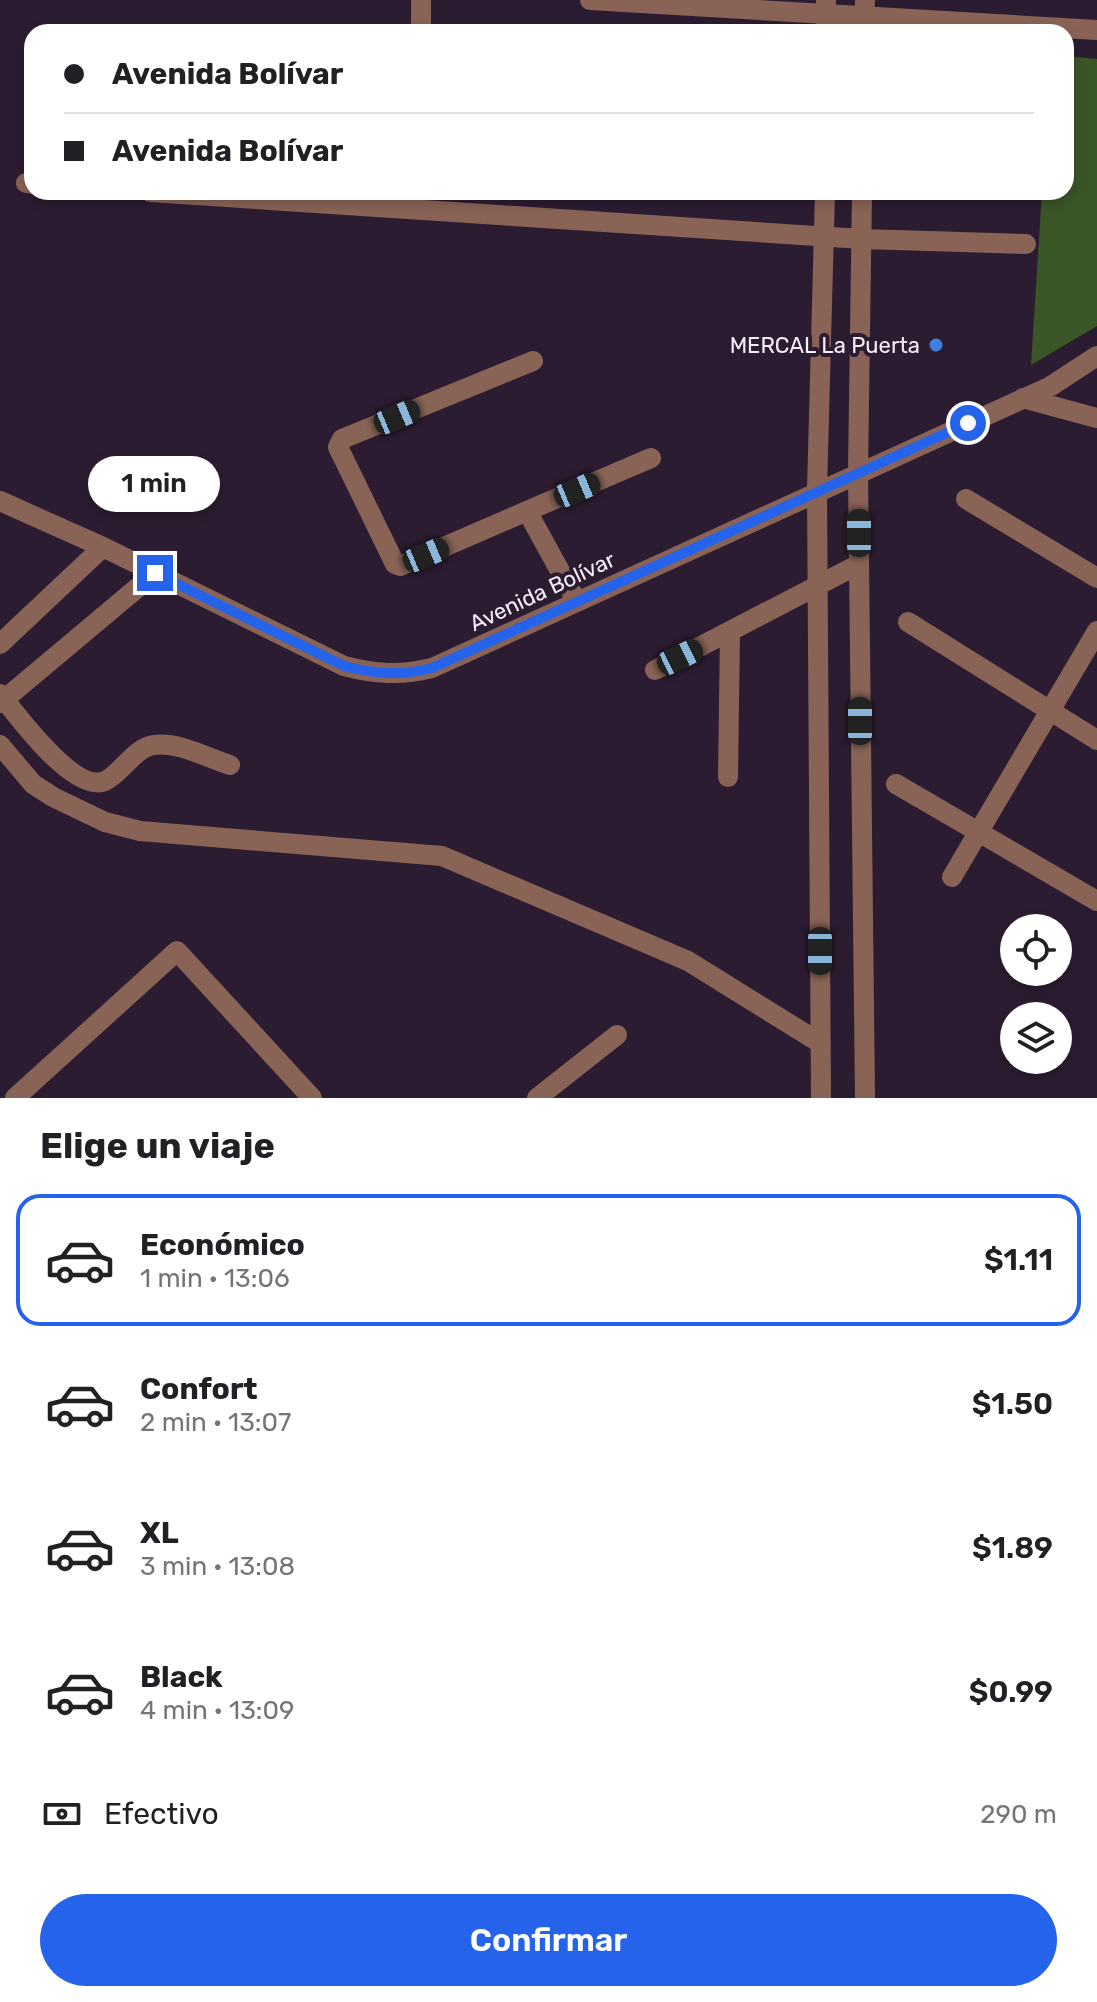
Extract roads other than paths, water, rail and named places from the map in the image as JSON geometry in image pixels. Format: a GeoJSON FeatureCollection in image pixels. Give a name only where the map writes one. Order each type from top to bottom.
{"type":"FeatureCollection","features":[{"type":"Feature","properties":{"kind":"street"},"geometry":{"type":"LineString","coordinates":[[421,0],[421,24]]}},
{"type":"Feature","properties":{"kind":"street"},"geometry":{"type":"LineString","coordinates":[[590,0],[997,24]]}},
{"type":"Feature","properties":{"kind":"street"},"geometry":{"type":"LineString","coordinates":[[1074,29],[1097,30]]}},
{"type":"Feature","properties":{"kind":"street"},"geometry":{"type":"LineString","coordinates":[[367,200],[862,239],[1026,244]]}},
{"type":"Feature","properties":{"kind":"street"},"geometry":{"type":"LineString","coordinates":[[821,1098],[817,490],[825,200]]}},
{"type":"Feature","properties":{"kind":"street"},"geometry":{"type":"LineString","coordinates":[[862,200],[858,472],[865,1098]]}},
{"type":"Feature","properties":{"kind":"street"},"geometry":{"type":"LineString","coordinates":[[533,361],[342,439],[338,447],[395,564],[400,566],[651,458]]}},
{"type":"Feature","properties":{"kind":"street","name":"Avenida Bolívar"},"geometry":{"type":"LineString","coordinates":[[0,501],[103,547],[344,666],[404,675],[432,668],[1095,364]]}},
{"type":"Feature","properties":{"kind":"street"},"geometry":{"type":"LineString","coordinates":[[1023,398],[1097,418]]}},
{"type":"Feature","properties":{"kind":"street"},"geometry":{"type":"LineString","coordinates":[[966,499],[1097,578]]}},
{"type":"Feature","properties":{"kind":"street"},"geometry":{"type":"LineString","coordinates":[[527,511],[577,602]]}},
{"type":"Feature","properties":{"kind":"street"},"geometry":{"type":"LineString","coordinates":[[0,644],[103,547]]}},
{"type":"Feature","properties":{"kind":"street"},"geometry":{"type":"LineString","coordinates":[[655,670],[859,564]]}},
{"type":"Feature","properties":{"kind":"street"},"geometry":{"type":"LineString","coordinates":[[155,573],[1,699],[53,758],[90,782],[104,781],[149,745],[166,744],[230,765]]}},
{"type":"Feature","properties":{"kind":"street"},"geometry":{"type":"LineString","coordinates":[[908,622],[1097,740]]}},
{"type":"Feature","properties":{"kind":"street"},"geometry":{"type":"LineString","coordinates":[[952,877],[1097,631]]}},
{"type":"Feature","properties":{"kind":"street"},"geometry":{"type":"LineString","coordinates":[[728,777],[730,633]]}},
{"type":"Feature","properties":{"kind":"street"},"geometry":{"type":"LineString","coordinates":[[0,745],[33,784],[53,797],[117,825],[140,831],[442,856],[688,961],[820,1043]]}},
{"type":"Feature","properties":{"kind":"street"},"geometry":{"type":"LineString","coordinates":[[896,784],[1097,901]]}},
{"type":"Feature","properties":{"kind":"street"},"geometry":{"type":"LineString","coordinates":[[15,1098],[177,951],[312,1098]]}},
{"type":"Feature","properties":{"kind":"street"},"geometry":{"type":"LineString","coordinates":[[537,1098],[617,1035]]}},
{"type":"Feature","properties":{"kind":"place","name":"MERCAL La Puerta"},"geometry":{"type":"Point","coordinates":[936,345]}}]}
